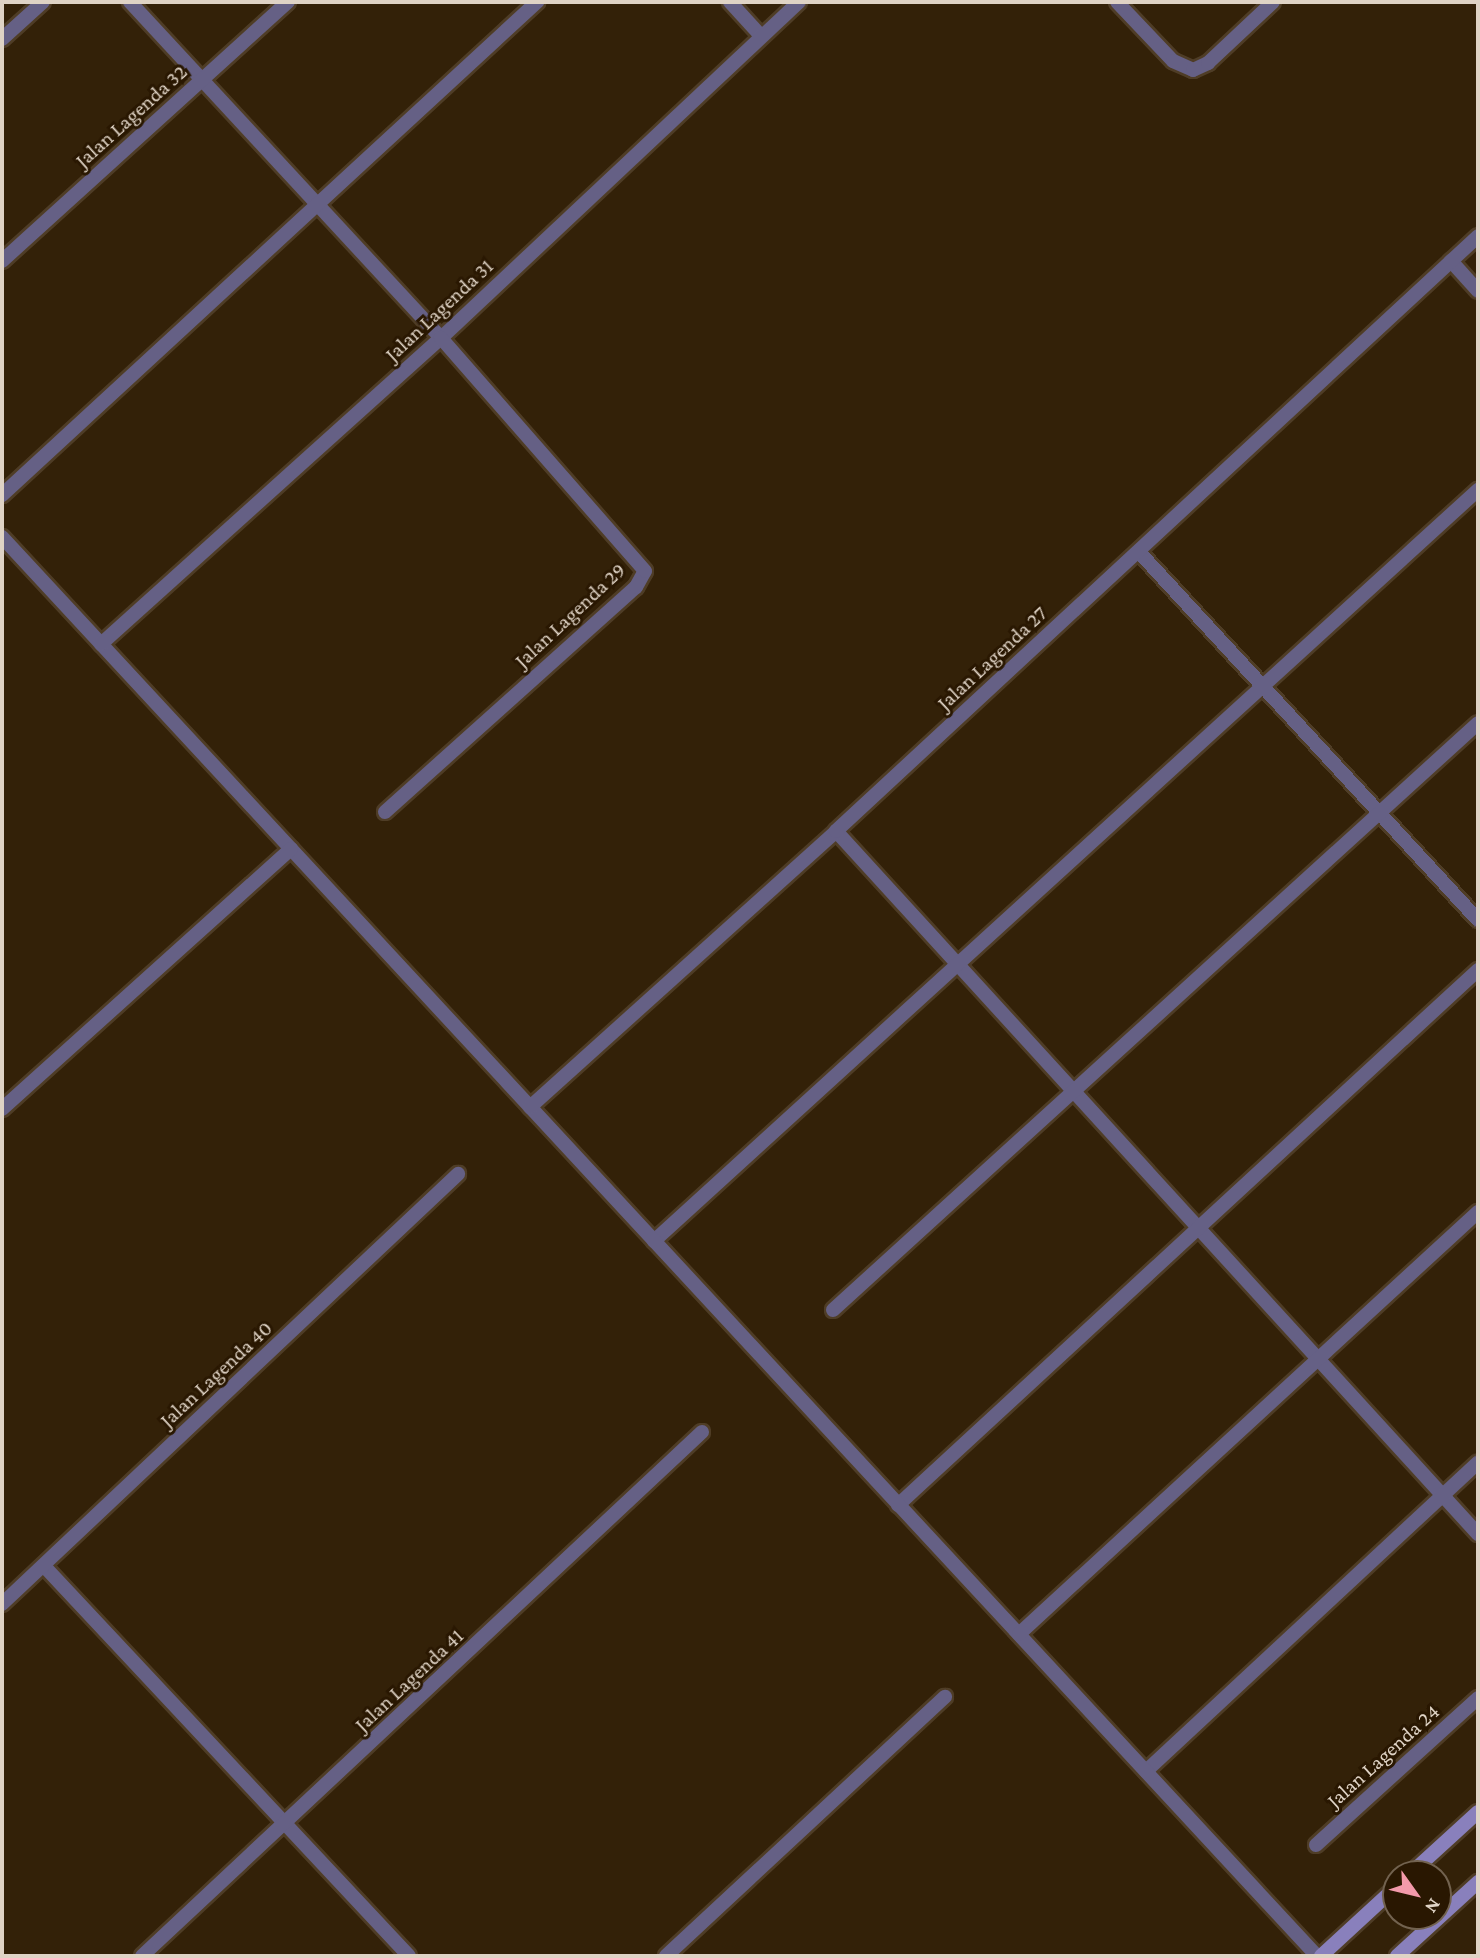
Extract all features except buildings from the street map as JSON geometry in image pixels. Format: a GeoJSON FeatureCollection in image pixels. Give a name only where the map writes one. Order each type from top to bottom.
{"type":"FeatureCollection","features":[{"type":"Feature","properties":{"kind":"street"},"geometry":{"type":"LineString","coordinates":[[2,39],[43,2]]}},
{"type":"Feature","properties":{"kind":"street"},"geometry":{"type":"LineString","coordinates":[[130,2],[204,78],[441,338]]}},
{"type":"Feature","properties":{"kind":"street","name":"Jalan Lagenda 32"},"geometry":{"type":"LineString","coordinates":[[2,261],[288,2]]}},
{"type":"Feature","properties":{"kind":"street"},"geometry":{"type":"LineString","coordinates":[[2,495],[319,206],[537,2]]}},
{"type":"Feature","properties":{"kind":"street"},"geometry":{"type":"LineString","coordinates":[[730,2],[761,36]]}},
{"type":"Feature","properties":{"kind":"street","name":"Jalan Lagenda 31"},"geometry":{"type":"LineString","coordinates":[[101,644],[441,338],[799,2]]}},
{"type":"Feature","properties":{"kind":"street"},"geometry":{"type":"LineString","coordinates":[[1118,2],[1173,61],[1193,70],[1208,63],[1273,2]]}},
{"type":"Feature","properties":{"kind":"street","name":"Jalan Lagenda 27"},"geometry":{"type":"LineString","coordinates":[[530,1107],[836,831],[1478,236]]}},
{"type":"Feature","properties":{"kind":"street"},"geometry":{"type":"LineString","coordinates":[[1451,261],[1478,291]]}},
{"type":"Feature","properties":{"kind":"street","name":"Jalan Lagenda 29"},"geometry":{"type":"LineString","coordinates":[[386,812],[636,587],[645,571],[441,338]]}},
{"type":"Feature","properties":{"kind":"street"},"geometry":{"type":"LineString","coordinates":[[654,1241],[1478,490]]}},
{"type":"Feature","properties":{"kind":"street"},"geometry":{"type":"LineString","coordinates":[[2,537],[1319,1956],[1382,1900]]}},
{"type":"Feature","properties":{"kind":"street"},"geometry":{"type":"LineString","coordinates":[[1139,552],[1478,920]]}},
{"type":"Feature","properties":{"kind":"street"},"geometry":{"type":"LineString","coordinates":[[833,1310],[1478,723]]}},
{"type":"Feature","properties":{"kind":"street"},"geometry":{"type":"LineString","coordinates":[[836,831],[1201,1226],[1317,1359],[1478,1534]]}},
{"type":"Feature","properties":{"kind":"street"},"geometry":{"type":"LineString","coordinates":[[2,1109],[291,849]]}},
{"type":"Feature","properties":{"kind":"street"},"geometry":{"type":"LineString","coordinates":[[898,1505],[1478,970]]}},
{"type":"Feature","properties":{"kind":"street","name":"Jalan Lagenda 40"},"geometry":{"type":"LineString","coordinates":[[2,1604],[458,1174]]}},
{"type":"Feature","properties":{"kind":"street"},"geometry":{"type":"LineString","coordinates":[[1019,1634],[1478,1212]]}},
{"type":"Feature","properties":{"kind":"street","name":"Jalan Lagenda 41"},"geometry":{"type":"LineString","coordinates":[[142,1956],[287,1825],[702,1432]]}},
{"type":"Feature","properties":{"kind":"street"},"geometry":{"type":"LineString","coordinates":[[1146,1771],[1478,1464]]}},
{"type":"Feature","properties":{"kind":"street"},"geometry":{"type":"LineString","coordinates":[[44,1566],[409,1956]]}},
{"type":"Feature","properties":{"kind":"street"},"geometry":{"type":"LineString","coordinates":[[666,1956],[945,1698]]}},
{"type":"Feature","properties":{"kind":"street","name":"Jalan Lagenda 24"},"geometry":{"type":"LineString","coordinates":[[1316,1845],[1478,1698]]}},
{"type":"Feature","properties":{"kind":"street"},"geometry":{"type":"LineString","coordinates":[[1425,1860],[1478,1811]]}},
{"type":"Feature","properties":{"kind":"street"},"geometry":{"type":"LineString","coordinates":[[1397,1956],[1478,1882]]}}]}
